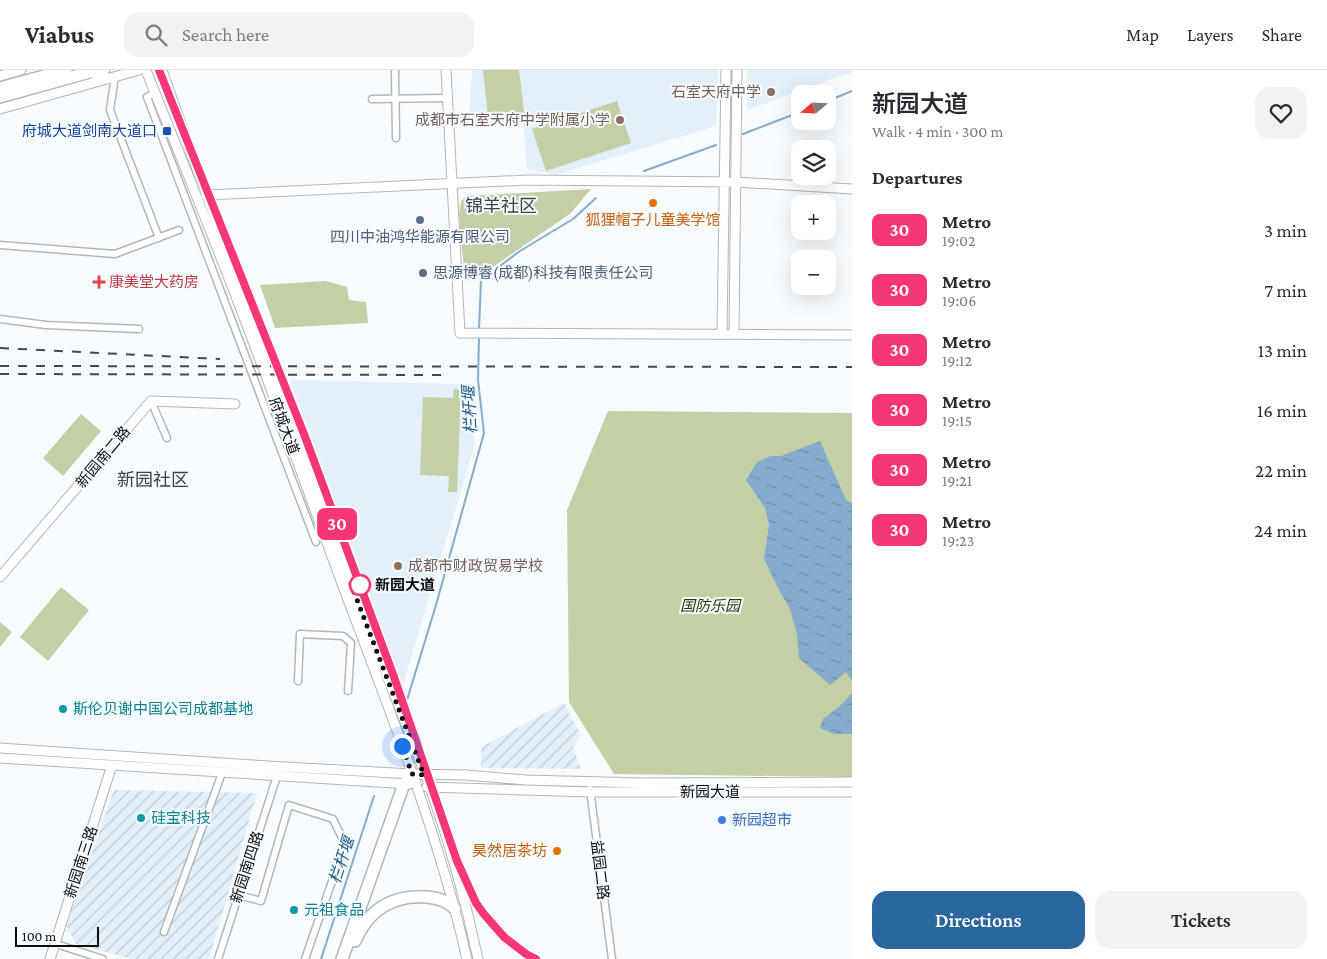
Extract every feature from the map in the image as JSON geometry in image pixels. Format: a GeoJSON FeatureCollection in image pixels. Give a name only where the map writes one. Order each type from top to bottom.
{"type":"FeatureCollection","features":[{"type":"Feature","properties":{"kind":"highway"},"geometry":{"type":"LineString","coordinates":[[0,88],[66,70]]}},
{"type":"Feature","properties":{"kind":"highway"},"geometry":{"type":"LineString","coordinates":[[0,97],[94,76]]}},
{"type":"Feature","properties":{"kind":"highway"},"geometry":{"type":"LineString","coordinates":[[342,959],[404,784],[414,779]]}},
{"type":"Feature","properties":{"kind":"highway"},"geometry":{"type":"LineString","coordinates":[[349,959],[362,927],[374,912],[388,903],[409,897],[424,897],[441,900],[456,909]]}},
{"type":"Feature","properties":{"kind":"street"},"geometry":{"type":"LineString","coordinates":[[0,76],[22,70]]}},
{"type":"Feature","properties":{"kind":"street"},"geometry":{"type":"LineString","coordinates":[[0,109],[94,76],[104,70]]}},
{"type":"Feature","properties":{"kind":"street"},"geometry":{"type":"LineString","coordinates":[[94,76],[115,76],[139,70]]}},
{"type":"Feature","properties":{"kind":"street","name":"府城大道"},"geometry":{"type":"LineString","coordinates":[[146,70],[254,344],[427,814],[456,909],[467,959]]}},
{"type":"Feature","properties":{"kind":"street","name":"府城大道"},"geometry":{"type":"LineString","coordinates":[[162,70],[206,195],[430,788],[467,909],[478,959]]}},
{"type":"Feature","properties":{"kind":"street"},"geometry":{"type":"LineString","coordinates":[[395,70],[396,138]]}},
{"type":"Feature","properties":{"kind":"street"},"geometry":{"type":"LineString","coordinates":[[446,70],[460,333],[852,334]]}},
{"type":"Feature","properties":{"kind":"street"},"geometry":{"type":"LineString","coordinates":[[722,334],[726,70]]}},
{"type":"Feature","properties":{"kind":"street"},"geometry":{"type":"LineString","coordinates":[[734,334],[737,70]]}},
{"type":"Feature","properties":{"kind":"street"},"geometry":{"type":"LineString","coordinates":[[115,76],[110,110],[159,238]]}},
{"type":"Feature","properties":{"kind":"street"},"geometry":{"type":"LineString","coordinates":[[155,93],[148,97],[316,542]]}},
{"type":"Feature","properties":{"kind":"street"},"geometry":{"type":"LineString","coordinates":[[372,99],[447,98]]}},
{"type":"Feature","properties":{"kind":"street"},"geometry":{"type":"LineString","coordinates":[[206,195],[528,180],[736,182],[852,189]]}},
{"type":"Feature","properties":{"kind":"street"},"geometry":{"type":"LineString","coordinates":[[0,245],[115,254],[179,230]]}},
{"type":"Feature","properties":{"kind":"street"},"geometry":{"type":"LineString","coordinates":[[0,319],[46,325],[139,328]]}},
{"type":"Feature","properties":{"kind":"street"},"geometry":{"type":"LineString","coordinates":[[167,438],[151,401],[235,404]]}},
{"type":"Feature","properties":{"kind":"street","name":"新园南二路"},"geometry":{"type":"LineString","coordinates":[[0,577],[151,401]]}},
{"type":"Feature","properties":{"kind":"street"},"geometry":{"type":"LineString","coordinates":[[298,681],[300,634],[343,636],[350,643],[348,691]]}},
{"type":"Feature","properties":{"kind":"street","name":"新园大道"},"geometry":{"type":"LineString","coordinates":[[0,748],[414,779],[430,788],[590,792],[852,792]]}},
{"type":"Feature","properties":{"kind":"street"},"geometry":{"type":"LineString","coordinates":[[0,758],[404,784]]}},
{"type":"Feature","properties":{"kind":"street","name":"新园南三路"},"geometry":{"type":"LineString","coordinates":[[50,959],[112,765]]}},
{"type":"Feature","properties":{"kind":"street"},"geometry":{"type":"LineString","coordinates":[[164,932],[222,773]]}},
{"type":"Feature","properties":{"kind":"street","name":"新园大道"},"geometry":{"type":"LineString","coordinates":[[414,779],[424,775],[590,782],[852,782]]}},
{"type":"Feature","properties":{"kind":"street","name":"新园南四路"},"geometry":{"type":"LineString","coordinates":[[218,959],[276,776]]}},
{"type":"Feature","properties":{"kind":"street","name":"益园二路"},"geometry":{"type":"LineString","coordinates":[[590,782],[612,959]]}},
{"type":"Feature","properties":{"kind":"street"},"geometry":{"type":"LineString","coordinates":[[238,895],[262,902],[289,805],[333,819],[345,844],[305,959]]}},
{"type":"Feature","properties":{"kind":"street"},"geometry":{"type":"LineString","coordinates":[[56,944],[103,959]]}},
{"type":"Feature","properties":{"kind":"shaded area","name":"成都市石室天府中学附属小学"},"geometry":{"type":"Polygon","coordinates":[[[472,70],[718,70],[716,126],[556,175],[527,169],[523,119],[469,122],[472,70]]]}},
{"type":"Feature","properties":{"kind":"shaded area","name":"石室天府中学"},"geometry":{"type":"Polygon","coordinates":[[[747,70],[852,70],[852,73],[816,85],[791,85],[791,94],[747,110],[747,70]]]}},
{"type":"Feature","properties":{"kind":"shaded area","name":"成都市财政贸易学校"},"geometry":{"type":"Polygon","coordinates":[[[290,380],[463,384],[475,444],[402,688],[290,380]]]}},
{"type":"Feature","properties":{"kind":"shaded area"},"geometry":{"type":"Polygon","coordinates":[[[564,703],[581,735],[573,747],[581,769],[481,768],[481,747],[564,703]]]}},
{"type":"Feature","properties":{"kind":"shaded area"},"geometry":{"type":"Polygon","coordinates":[[[114,790],[257,793],[209,959],[132,959],[76,944],[66,926],[114,790]]]}},
{"type":"Feature","properties":{"kind":"green space"},"geometry":{"type":"Polygon","coordinates":[[[483,70],[519,70],[524,112],[488,116],[483,70]]]}},
{"type":"Feature","properties":{"kind":"green space"},"geometry":{"type":"Polygon","coordinates":[[[617,101],[631,143],[546,171],[532,129],[617,101]]]}},
{"type":"Feature","properties":{"kind":"green space"},"geometry":{"type":"Polygon","coordinates":[[[591,189],[571,213],[477,278],[465,281],[459,215],[461,201],[467,196],[591,189]]]}},
{"type":"Feature","properties":{"kind":"green space"},"geometry":{"type":"Polygon","coordinates":[[[326,281],[347,287],[349,300],[366,302],[368,323],[275,328],[260,285],[326,281]]]}},
{"type":"Feature","properties":{"kind":"green space"},"geometry":{"type":"Polygon","coordinates":[[[454,389],[461,390],[457,492],[448,492],[449,476],[420,475],[423,397],[453,398],[454,389]]]}},
{"type":"Feature","properties":{"kind":"green space","name":"国防乐园"},"geometry":{"type":"Polygon","coordinates":[[[608,411],[852,413],[852,777],[614,774],[569,702],[567,510],[608,411]]]}},
{"type":"Feature","properties":{"kind":"green space"},"geometry":{"type":"Polygon","coordinates":[[[81,414],[101,431],[63,476],[43,458],[81,414]]]}},
{"type":"Feature","properties":{"kind":"green space"},"geometry":{"type":"Polygon","coordinates":[[[61,587],[89,610],[48,661],[20,637],[61,587]]]}},
{"type":"Feature","properties":{"kind":"green space"},"geometry":{"type":"Polygon","coordinates":[[[0,622],[12,632],[0,647],[0,622]]]}},
{"type":"Feature","properties":{"kind":"water"},"geometry":{"type":"Polygon","coordinates":[[[820,441],[846,500],[852,503],[852,681],[846,672],[830,685],[799,658],[797,634],[790,609],[764,559],[769,525],[765,508],[746,480],[757,462],[771,456],[781,456],[820,441]]]}},
{"type":"Feature","properties":{"kind":"water"},"geometry":{"type":"Polygon","coordinates":[[[852,693],[852,734],[834,734],[820,728],[823,719],[841,705],[852,693]]]}},
{"type":"Feature","properties":{"kind":"waterway","name":"栏杆堰"},"geometry":{"type":"LineString","coordinates":[[836,98],[852,91]]}},
{"type":"Feature","properties":{"kind":"waterway","name":"栏杆堰"},"geometry":{"type":"LineString","coordinates":[[743,134],[791,115]]}},
{"type":"Feature","properties":{"kind":"waterway","name":"栏杆堰"},"geometry":{"type":"LineString","coordinates":[[644,171],[716,145]]}},
{"type":"Feature","properties":{"kind":"waterway","name":"栏杆堰"},"geometry":{"type":"LineString","coordinates":[[479,329],[481,280],[520,251],[573,219],[596,198]]}},
{"type":"Feature","properties":{"kind":"waterway","name":"栏杆堰"},"geometry":{"type":"LineString","coordinates":[[407,700],[436,605],[484,433],[478,380],[479,336]]}},
{"type":"Feature","properties":{"kind":"waterway","name":"栏杆堰"},"geometry":{"type":"LineString","coordinates":[[321,959],[374,796]]}},
{"type":"Feature","properties":{"kind":"railway"},"geometry":{"type":"LineString","coordinates":[[0,348],[220,359]]}},
{"type":"Feature","properties":{"kind":"railway"},"geometry":{"type":"LineString","coordinates":[[0,366],[852,367]]}},
{"type":"Feature","properties":{"kind":"railway"},"geometry":{"type":"LineString","coordinates":[[0,374],[447,375]]}},
{"type":"Feature","properties":{"kind":"metro line","name":"30"},"geometry":{"type":"LineString","coordinates":[[159,70],[304,434],[394,677],[457,861],[476,903],[483,913],[504,937],[526,954],[536,959]]}},
{"type":"Feature","properties":{"kind":"place","name":"石室天府中学"},"geometry":{"type":"Point","coordinates":[771,92]}},
{"type":"Feature","properties":{"kind":"place","name":"成都市石室天府中学附属小学"},"geometry":{"type":"Point","coordinates":[620,120]}},
{"type":"Feature","properties":{"kind":"place","name":"府城大道剑南大道口"},"geometry":{"type":"Point","coordinates":[167,131]}},
{"type":"Feature","properties":{"kind":"place","name":"狐狸帽子儿童美学馆"},"geometry":{"type":"Point","coordinates":[653,203]}},
{"type":"Feature","properties":{"kind":"place","name":"四川中油鸿华能源有限公司"},"geometry":{"type":"Point","coordinates":[420,220]}},
{"type":"Feature","properties":{"kind":"place","name":"思源博睿(成都)科技有限责任公司"},"geometry":{"type":"Point","coordinates":[423,273]}},
{"type":"Feature","properties":{"kind":"place","name":"康美堂大药房"},"geometry":{"type":"Point","coordinates":[99,282]}},
{"type":"Feature","properties":{"kind":"place","name":"成都市财政贸易学校"},"geometry":{"type":"Point","coordinates":[398,566]}},
{"type":"Feature","properties":{"kind":"place","name":"新园大道"},"geometry":{"type":"Point","coordinates":[360,585]}},
{"type":"Feature","properties":{"kind":"place","name":"斯伦贝谢中国公司成都基地"},"geometry":{"type":"Point","coordinates":[63,709]}},
{"type":"Feature","properties":{"kind":"place","name":"硅宝科技"},"geometry":{"type":"Point","coordinates":[141,818]}},
{"type":"Feature","properties":{"kind":"place","name":"新园超市"},"geometry":{"type":"Point","coordinates":[722,820]}},
{"type":"Feature","properties":{"kind":"place","name":"昊然居茶坊"},"geometry":{"type":"Point","coordinates":[557,851]}},
{"type":"Feature","properties":{"kind":"place","name":"元祖食品"},"geometry":{"type":"Point","coordinates":[294,910]}},
{"type":"Feature","properties":{"kind":"district","name":"锦羊社区"},"geometry":{"type":"Point","coordinates":[501,206]}},
{"type":"Feature","properties":{"kind":"district","name":"新园社区"},"geometry":{"type":"Point","coordinates":[153,480]}},
{"type":"Feature","properties":{"kind":"route"},"geometry":{"type":"LineString","coordinates":[[360,585],[351,584],[424,775],[412,774],[402,746]]}}]}
